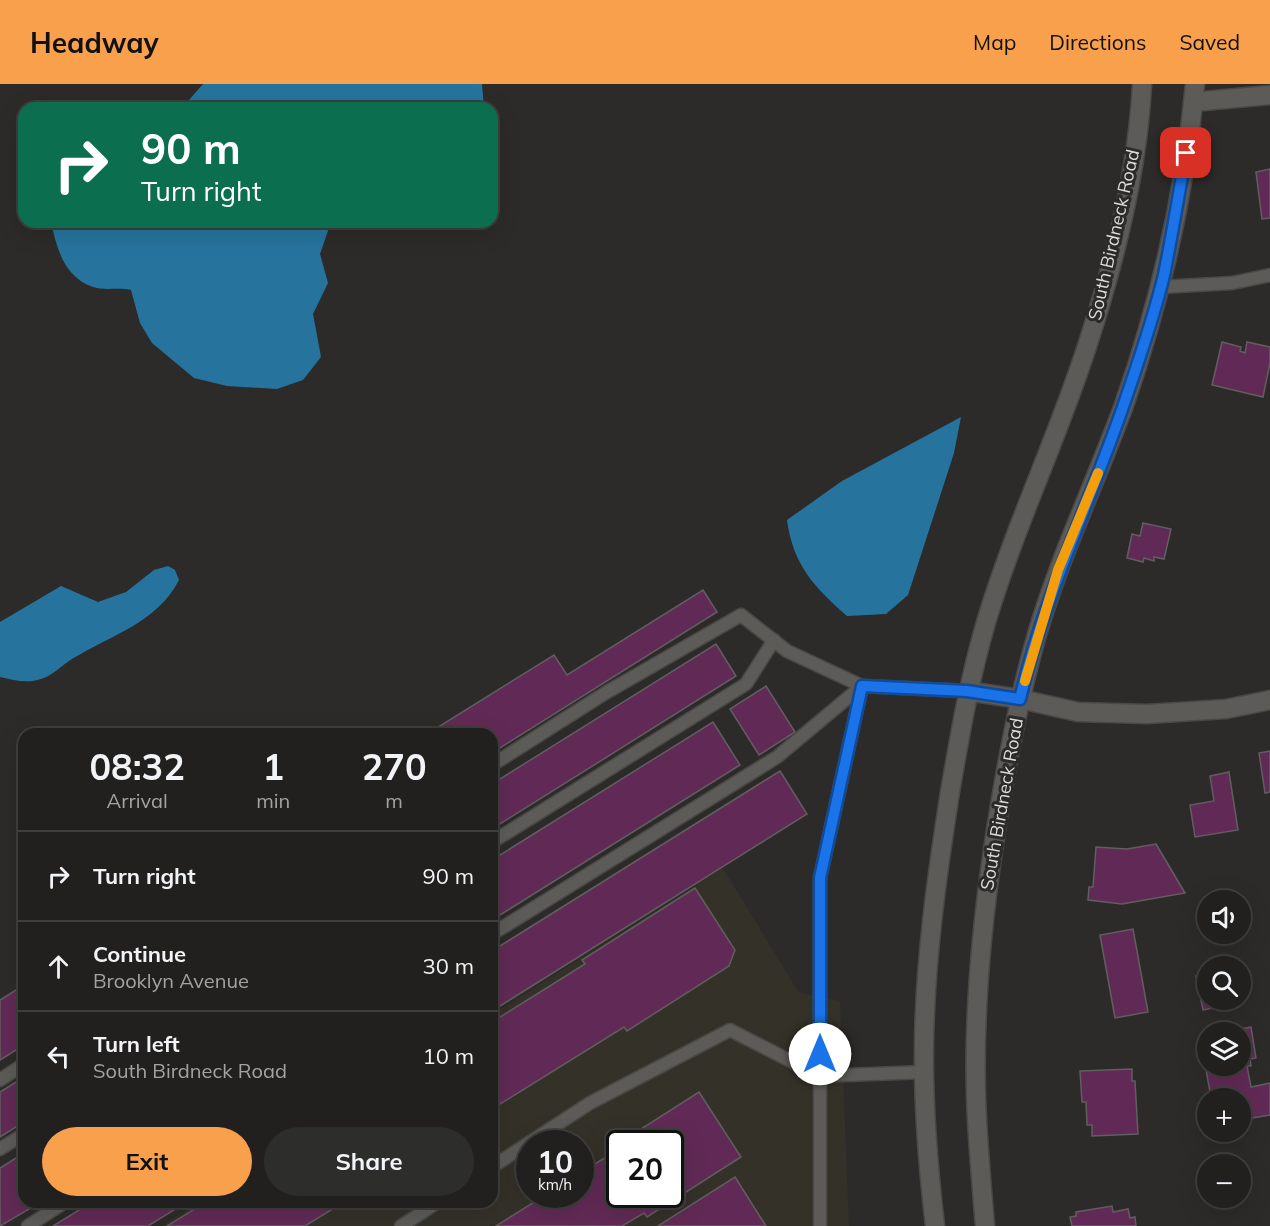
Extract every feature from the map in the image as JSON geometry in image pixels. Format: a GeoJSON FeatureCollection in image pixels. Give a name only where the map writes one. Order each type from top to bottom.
{"type":"FeatureCollection","features":[{"type":"Feature","properties":{"kind":"main road","name":"South Birdneck Road"},"geometry":{"type":"LineString","coordinates":[[935,1226],[929,1175],[925,1072],[926,990],[946,819],[967,691],[987,619],[1016,532],[1090,340],[1110,269],[1129,186],[1142,84]]}},
{"type":"Feature","properties":{"kind":"main road","name":"South Birdneck Road"},"geometry":{"type":"LineString","coordinates":[[986,1226],[976,1118],[977,1018],[982,928],[1008,750],[1039,629],[1058,570],[1125,402],[1160,287],[1190,134],[1194,93]]}},
{"type":"Feature","properties":{"kind":"main road"},"geometry":{"type":"LineString","coordinates":[[1194,93],[1270,95]]}},
{"type":"Feature","properties":{"kind":"main road"},"geometry":{"type":"LineString","coordinates":[[967,691],[1020,699],[1078,712],[1147,714],[1226,709],[1270,700]]}},
{"type":"Feature","properties":{"kind":"lane"},"geometry":{"type":"LineString","coordinates":[[1160,287],[1232,283],[1270,275]]}},
{"type":"Feature","properties":{"kind":"lane"},"geometry":{"type":"LineString","coordinates":[[498,761],[607,692],[741,615],[788,651],[862,686],[967,691]]}},
{"type":"Feature","properties":{"kind":"lane"},"geometry":{"type":"LineString","coordinates":[[498,838],[746,684],[774,640]]}},
{"type":"Feature","properties":{"kind":"lane"},"geometry":{"type":"LineString","coordinates":[[498,930],[777,758],[862,686]]}},
{"type":"Feature","properties":{"kind":"lane"},"geometry":{"type":"LineString","coordinates":[[820,1226],[820,878],[862,686]]}},
{"type":"Feature","properties":{"kind":"lane"},"geometry":{"type":"LineString","coordinates":[[498,1163],[590,1103],[730,1030],[820,1076],[925,1072]]}},
{"type":"Feature","properties":{"kind":"lane"},"geometry":{"type":"LineString","coordinates":[[0,1080],[18,1068]]}},
{"type":"Feature","properties":{"kind":"lane"},"geometry":{"type":"LineString","coordinates":[[0,1149],[18,1138]]}},
{"type":"Feature","properties":{"kind":"lane"},"geometry":{"type":"LineString","coordinates":[[28,1226],[56,1208]]}},
{"type":"Feature","properties":{"kind":"lane"},"geometry":{"type":"LineString","coordinates":[[401,1226],[429,1208]]}},
{"type":"Feature","properties":{"kind":"shaded area"},"geometry":{"type":"Polygon","coordinates":[[[723,868],[799,993],[840,1001],[849,1226],[161,1226],[190,1208],[498,1208],[498,1011],[723,868]]]}},
{"type":"Feature","properties":{"kind":"water"},"geometry":{"type":"Polygon","coordinates":[[[203,84],[482,84],[484,102],[187,102],[203,84]]]}},
{"type":"Feature","properties":{"kind":"water"},"geometry":{"type":"Polygon","coordinates":[[[52,228],[329,228],[320,254],[328,283],[313,314],[321,357],[303,380],[277,389],[227,386],[194,378],[152,343],[140,323],[131,290],[97,288],[83,282],[63,261],[52,228]]]}},
{"type":"Feature","properties":{"kind":"water"},"geometry":{"type":"Polygon","coordinates":[[[961,417],[954,453],[908,595],[886,614],[847,616],[815,585],[800,563],[794,550],[787,520],[842,481],[961,417]]]}},
{"type":"Feature","properties":{"kind":"water"},"geometry":{"type":"Polygon","coordinates":[[[168,566],[175,570],[179,580],[170,595],[146,618],[72,659],[45,678],[26,681],[0,677],[0,622],[61,586],[98,602],[126,592],[154,570],[168,566]]]}},
{"type":"Feature","properties":{"kind":"building"},"geometry":{"type":"Polygon","coordinates":[[[1270,169],[1270,218],[1262,219],[1256,172],[1270,169]]]}},
{"type":"Feature","properties":{"kind":"building"},"geometry":{"type":"Polygon","coordinates":[[[1222,342],[1241,347],[1240,351],[1245,353],[1247,342],[1270,347],[1270,363],[1263,397],[1212,385],[1222,342]]]}},
{"type":"Feature","properties":{"kind":"building"},"geometry":{"type":"Polygon","coordinates":[[[1143,523],[1171,529],[1164,559],[1154,557],[1154,561],[1144,558],[1143,562],[1127,558],[1132,534],[1140,536],[1143,523]]]}},
{"type":"Feature","properties":{"kind":"building"},"geometry":{"type":"Polygon","coordinates":[[[703,590],[717,612],[498,749],[498,728],[437,728],[554,655],[567,675],[703,590]]]}},
{"type":"Feature","properties":{"kind":"building"},"geometry":{"type":"Polygon","coordinates":[[[716,644],[736,676],[498,825],[498,780],[716,644]]]}},
{"type":"Feature","properties":{"kind":"building"},"geometry":{"type":"Polygon","coordinates":[[[766,686],[795,732],[759,755],[730,709],[766,686]]]}},
{"type":"Feature","properties":{"kind":"building"},"geometry":{"type":"Polygon","coordinates":[[[713,722],[740,765],[498,916],[498,856],[713,722]]]}},
{"type":"Feature","properties":{"kind":"building"},"geometry":{"type":"Polygon","coordinates":[[[1270,751],[1270,792],[1265,793],[1259,753],[1270,751]]]}},
{"type":"Feature","properties":{"kind":"building"},"geometry":{"type":"Polygon","coordinates":[[[780,771],[807,814],[498,1007],[498,947],[780,771]]]}},
{"type":"Feature","properties":{"kind":"building"},"geometry":{"type":"Polygon","coordinates":[[[1229,772],[1238,830],[1195,837],[1190,805],[1214,801],[1210,776],[1229,772]]]}},
{"type":"Feature","properties":{"kind":"building"},"geometry":{"type":"Polygon","coordinates":[[[1156,844],[1185,893],[1122,904],[1088,900],[1089,887],[1093,887],[1096,847],[1127,849],[1156,844]]]}},
{"type":"Feature","properties":{"kind":"building"},"geometry":{"type":"Polygon","coordinates":[[[695,888],[735,950],[729,966],[627,1031],[624,1027],[498,1105],[498,1018],[585,964],[582,960],[695,888]]]}},
{"type":"Feature","properties":{"kind":"building"},"geometry":{"type":"Polygon","coordinates":[[[1133,929],[1148,1012],[1115,1018],[1100,935],[1133,929]]]}},
{"type":"Feature","properties":{"kind":"building"},"geometry":{"type":"Polygon","coordinates":[[[18,989],[18,1049],[0,1060],[0,1000],[18,989]]]}},
{"type":"Feature","properties":{"kind":"building"},"geometry":{"type":"Polygon","coordinates":[[[1251,1027],[1256,1058],[1251,1059],[1251,1027]]]}},
{"type":"Feature","properties":{"kind":"building"},"geometry":{"type":"Polygon","coordinates":[[[1132,1069],[1132,1081],[1135,1081],[1138,1134],[1092,1136],[1092,1125],[1087,1125],[1086,1102],[1082,1102],[1080,1071],[1132,1069]]]}},
{"type":"Feature","properties":{"kind":"building"},"geometry":{"type":"Polygon","coordinates":[[[1207,1076],[1249,1076],[1251,1087],[1270,1083],[1270,1115],[1251,1118],[1251,1088],[1209,1088],[1207,1076]]]}},
{"type":"Feature","properties":{"kind":"building"},"geometry":{"type":"Polygon","coordinates":[[[18,1081],[18,1126],[0,1137],[0,1092],[18,1081]]]}},
{"type":"Feature","properties":{"kind":"building"},"geometry":{"type":"Polygon","coordinates":[[[699,1092],[741,1157],[684,1193],[684,1130],[639,1130],[699,1092]]]}},
{"type":"Feature","properties":{"kind":"building"},"geometry":{"type":"Polygon","coordinates":[[[18,1157],[18,1208],[31,1208],[0,1226],[0,1168],[18,1157]]]}},
{"type":"Feature","properties":{"kind":"building"},"geometry":{"type":"Polygon","coordinates":[[[606,1157],[606,1208],[661,1208],[647,1217],[644,1213],[622,1226],[496,1226],[525,1208],[594,1208],[594,1164],[606,1157]]]}},
{"type":"Feature","properties":{"kind":"building"},"geometry":{"type":"Polygon","coordinates":[[[735,1177],[766,1226],[658,1226],[735,1177]]]}},
{"type":"Feature","properties":{"kind":"building"},"geometry":{"type":"Polygon","coordinates":[[[1112,1206],[1113,1212],[1128,1209],[1130,1218],[1135,1217],[1136,1226],[1072,1226],[1070,1217],[1076,1216],[1076,1212],[1112,1206]]]}},
{"type":"Feature","properties":{"kind":"building"},"geometry":{"type":"Polygon","coordinates":[[[82,1208],[177,1208],[148,1226],[53,1226],[82,1208]]]}},
{"type":"Feature","properties":{"kind":"building"},"geometry":{"type":"Polygon","coordinates":[[[196,1208],[334,1208],[305,1226],[167,1226],[196,1208]]]}},
{"type":"Feature","properties":{"kind":"slow traffic"},"geometry":{"type":"LineString","coordinates":[[1025,681],[1058,570],[1098,473]]}},
{"type":"Feature","properties":{"kind":"route"},"geometry":{"type":"LineString","coordinates":[[820,1054],[820,878],[862,686],[967,691],[1020,699],[1058,570],[1107,451],[1144,341],[1163,277],[1186,153]]}}]}
